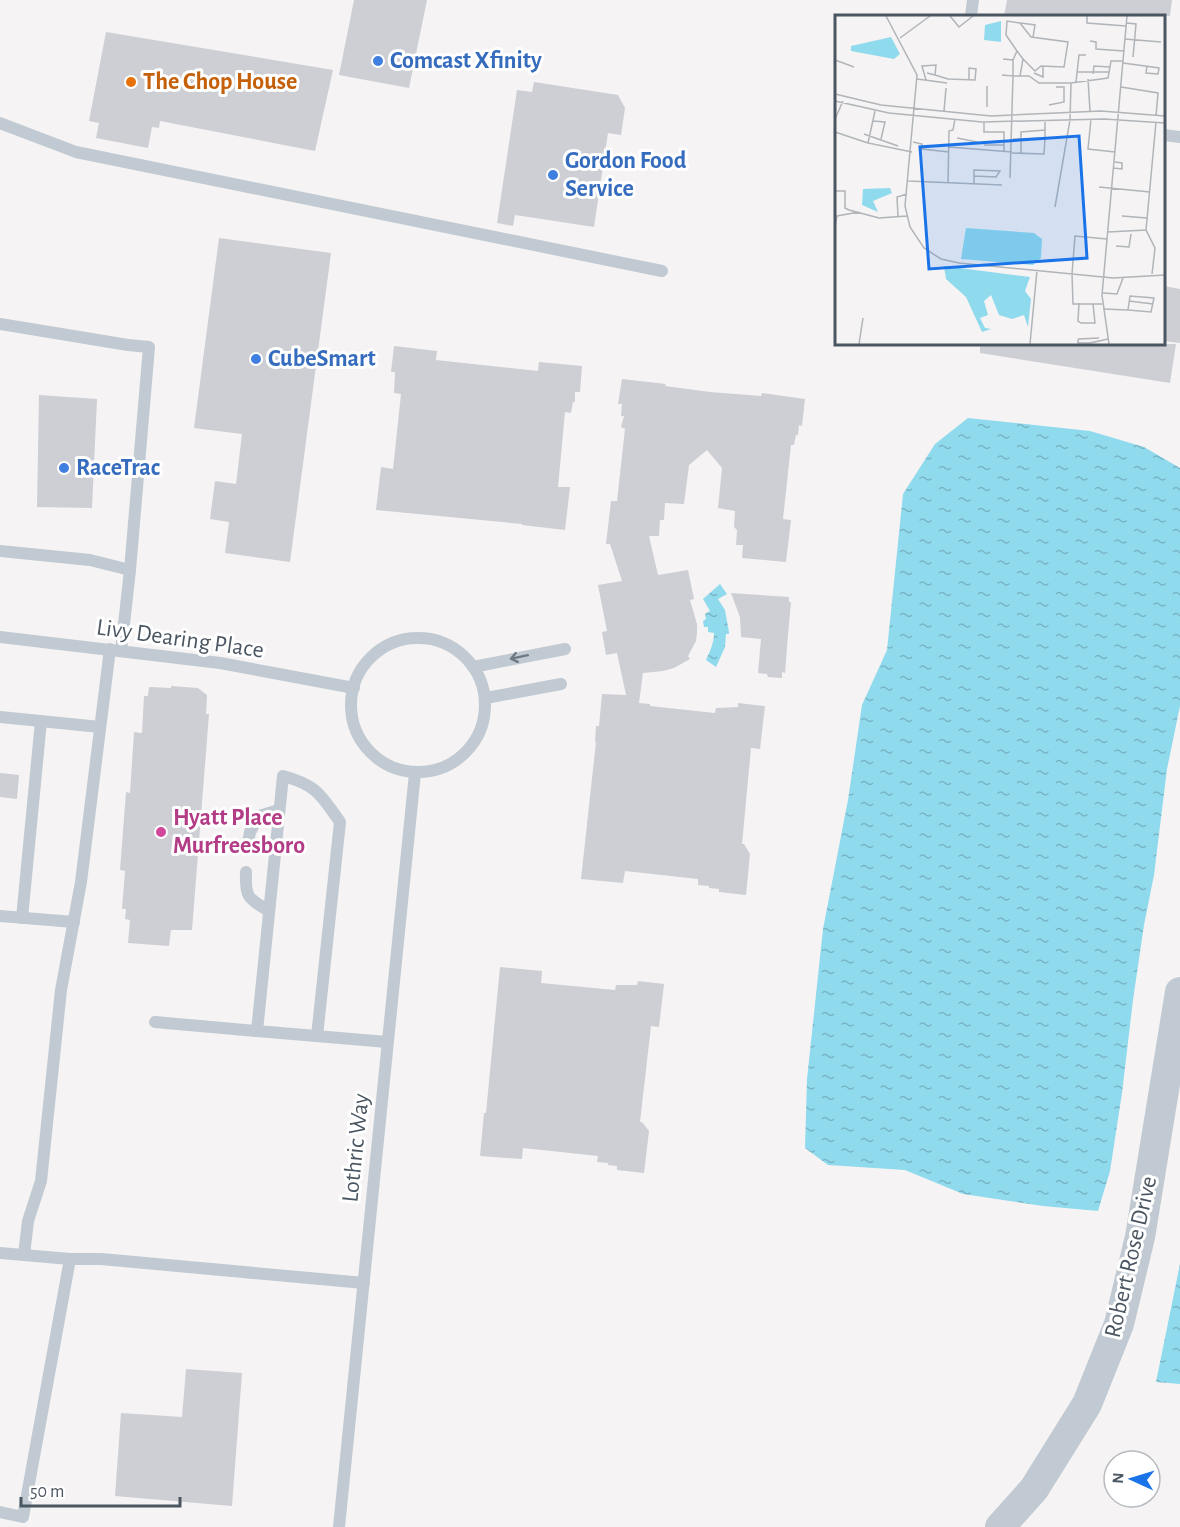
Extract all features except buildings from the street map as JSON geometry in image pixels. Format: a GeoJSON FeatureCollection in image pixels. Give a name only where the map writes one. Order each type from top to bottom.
{"type":"FeatureCollection","features":[{"type":"Feature","properties":{"kind":"street","name":"Robert Rose Drive"},"geometry":{"type":"LineString","coordinates":[[1000,1527],[1034,1489],[1087,1404],[1119,1324],[1140,1237],[1180,992]]}},
{"type":"Feature","properties":{"kind":"lane"},"geometry":{"type":"LineString","coordinates":[[970,15],[973,0]]}},
{"type":"Feature","properties":{"kind":"lane"},"geometry":{"type":"LineString","coordinates":[[0,123],[76,152],[662,271]]}},
{"type":"Feature","properties":{"kind":"lane"},"geometry":{"type":"LineString","coordinates":[[1165,135],[1180,137]]}},
{"type":"Feature","properties":{"kind":"lane"},"geometry":{"type":"LineString","coordinates":[[0,324],[128,345],[149,346],[130,570],[100,727],[81,882],[61,990],[42,1181],[28,1221],[24,1255]]}},
{"type":"Feature","properties":{"kind":"lane"},"geometry":{"type":"LineString","coordinates":[[0,551],[90,561],[130,570]]}},
{"type":"Feature","properties":{"kind":"lane","name":"Livy Dearing Place"},"geometry":{"type":"LineString","coordinates":[[0,637],[220,663],[354,688]]}},
{"type":"Feature","properties":{"kind":"lane"},"geometry":{"type":"LineString","coordinates":[[422,638],[445,643],[465,656],[478,675],[486,698],[484,721],[475,742],[459,759],[438,770],[415,773],[394,769],[376,758],[362,742],[353,723],[351,702],[354,688],[355,681],[366,663],[382,648],[401,640],[422,638]]}},
{"type":"Feature","properties":{"kind":"lane"},"geometry":{"type":"LineString","coordinates":[[473,667],[565,649]]}},
{"type":"Feature","properties":{"kind":"lane"},"geometry":{"type":"LineString","coordinates":[[486,698],[561,684]]}},
{"type":"Feature","properties":{"kind":"lane"},"geometry":{"type":"LineString","coordinates":[[0,717],[100,727]]}},
{"type":"Feature","properties":{"kind":"lane"},"geometry":{"type":"LineString","coordinates":[[22,918],[41,721]]}},
{"type":"Feature","properties":{"kind":"lane","name":"Lothric Way"},"geometry":{"type":"LineString","coordinates":[[339,1527],[415,773]]}},
{"type":"Feature","properties":{"kind":"lane"},"geometry":{"type":"LineString","coordinates":[[257,1031],[283,776],[300,781],[320,793],[340,822],[317,1036]]}},
{"type":"Feature","properties":{"kind":"lane"},"geometry":{"type":"LineString","coordinates":[[248,849],[250,832],[259,816],[279,810]]}},
{"type":"Feature","properties":{"kind":"lane"},"geometry":{"type":"LineString","coordinates":[[246,872],[245,890],[252,901],[269,911]]}},
{"type":"Feature","properties":{"kind":"lane"},"geometry":{"type":"LineString","coordinates":[[0,916],[74,922]]}},
{"type":"Feature","properties":{"kind":"lane"},"geometry":{"type":"LineString","coordinates":[[155,1022],[387,1042]]}},
{"type":"Feature","properties":{"kind":"lane"},"geometry":{"type":"LineString","coordinates":[[0,1252],[364,1282]]}},
{"type":"Feature","properties":{"kind":"lane"},"geometry":{"type":"LineString","coordinates":[[0,1512],[23,1517],[70,1259]]}},
{"type":"Feature","properties":{"kind":"water"},"geometry":{"type":"Polygon","coordinates":[[[968,418],[1090,431],[1144,447],[1180,468],[1180,706],[1167,769],[1154,875],[1144,925],[1110,1171],[1098,1211],[1043,1206],[963,1194],[905,1170],[828,1165],[805,1148],[807,1079],[823,929],[848,800],[862,705],[887,650],[903,494],[935,444],[968,418]]]}},
{"type":"Feature","properties":{"kind":"water"},"geometry":{"type":"Polygon","coordinates":[[[720,584],[727,594],[718,599],[725,610],[729,634],[726,634],[725,647],[716,667],[706,660],[713,644],[714,633],[708,632],[708,627],[704,627],[705,614],[710,611],[703,599],[720,584]]]}},
{"type":"Feature","properties":{"kind":"water"},"geometry":{"type":"Polygon","coordinates":[[[1180,1264],[1180,1384],[1156,1382],[1180,1264]]]}},
{"type":"Feature","properties":{"kind":"place","name":"Comcast Xfinity"},"geometry":{"type":"Point","coordinates":[378,61]}},
{"type":"Feature","properties":{"kind":"place","name":"The Chop House"},"geometry":{"type":"Point","coordinates":[131,82]}},
{"type":"Feature","properties":{"kind":"place","name":"Gordon Food Service"},"geometry":{"type":"Point","coordinates":[553,175]}},
{"type":"Feature","properties":{"kind":"place","name":"CubeSmart"},"geometry":{"type":"Point","coordinates":[256,359]}},
{"type":"Feature","properties":{"kind":"place","name":"RaceTrac"},"geometry":{"type":"Point","coordinates":[64,468]}},
{"type":"Feature","properties":{"kind":"place","name":"Hyatt Place Murfreesboro"},"geometry":{"type":"Point","coordinates":[161,832]}}]}
